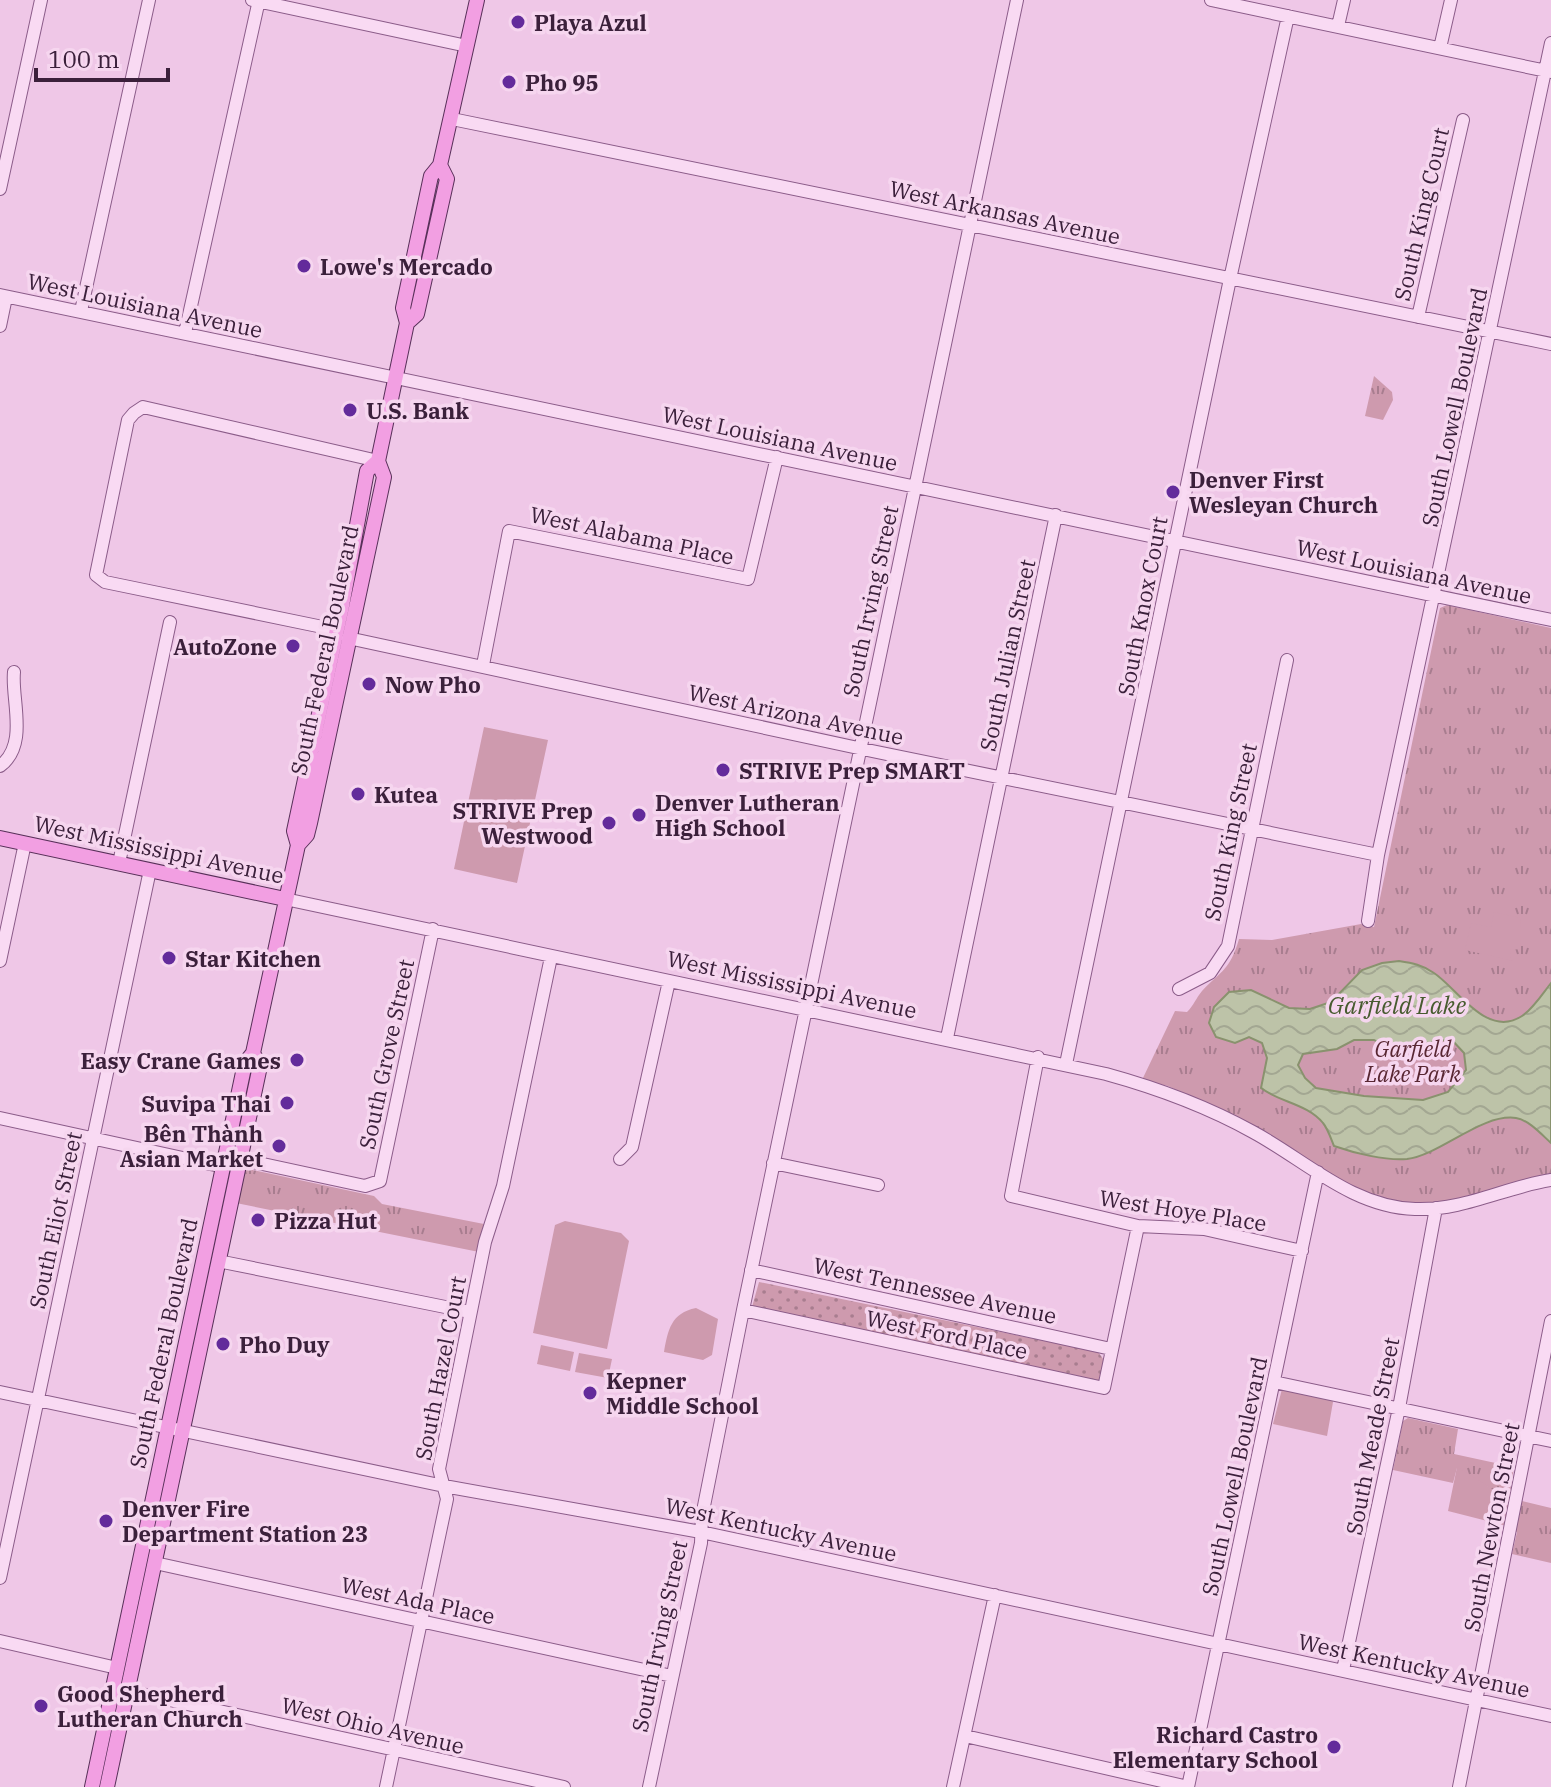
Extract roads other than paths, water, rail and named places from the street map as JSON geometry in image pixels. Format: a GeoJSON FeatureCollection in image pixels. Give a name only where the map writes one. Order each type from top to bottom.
{"type":"FeatureCollection","features":[{"type":"Feature","properties":{"kind":"main road","name":"South Federal Boulevard"},"geometry":{"type":"LineString","coordinates":[[92,1787],[245,1063],[253,1053],[298,845],[307,835],[310,823],[342,634],[384,477],[378,461],[407,323],[403,308],[431,176],[440,165],[477,0]]}},
{"type":"Feature","properties":{"kind":"main road","name":"West Mississippi Avenue"},"geometry":{"type":"LineString","coordinates":[[0,838],[285,899]]}},
{"type":"Feature","properties":{"kind":"main road","name":"South Federal Boulevard"},"geometry":{"type":"LineString","coordinates":[[107,1787],[260,1066],[253,1053]]}},
{"type":"Feature","properties":{"kind":"street"},"geometry":{"type":"LineString","coordinates":[[0,189],[41,0]]}},
{"type":"Feature","properties":{"kind":"street"},"geometry":{"type":"LineString","coordinates":[[81,311],[149,0]]}},
{"type":"Feature","properties":{"kind":"street"},"geometry":{"type":"LineString","coordinates":[[185,333],[256,0],[467,46]]}},
{"type":"Feature","properties":{"kind":"street","name":"South Irving Street"},"geometry":{"type":"LineString","coordinates":[[649,1787],[773,1163],[1017,0]]}},
{"type":"Feature","properties":{"kind":"street"},"geometry":{"type":"LineString","coordinates":[[1211,0],[1548,71]]}},
{"type":"Feature","properties":{"kind":"street"},"geometry":{"type":"LineString","coordinates":[[1338,26],[1344,0]]}},
{"type":"Feature","properties":{"kind":"street"},"geometry":{"type":"LineString","coordinates":[[1440,48],[1451,0]]}},
{"type":"Feature","properties":{"kind":"street","name":"South Knox Court"},"geometry":{"type":"LineString","coordinates":[[1066,1064],[1288,16]]}},
{"type":"Feature","properties":{"kind":"street","name":"South Lowell Boulevard"},"geometry":{"type":"LineString","coordinates":[[1368,921],[1378,855],[1548,71],[1551,43]]}},
{"type":"Feature","properties":{"kind":"street","name":"West Arkansas Avenue"},"geometry":{"type":"LineString","coordinates":[[452,119],[1551,344]]}},
{"type":"Feature","properties":{"kind":"street","name":"South King Court"},"geometry":{"type":"LineString","coordinates":[[1418,317],[1463,120]]}},
{"type":"Feature","properties":{"kind":"street"},"geometry":{"type":"LineString","coordinates":[[0,326],[3,296]]}},
{"type":"Feature","properties":{"kind":"street","name":"West Louisiana Avenue"},"geometry":{"type":"LineString","coordinates":[[3,296],[1551,620]]}},
{"type":"Feature","properties":{"kind":"street","name":"West Arizona Avenue"},"geometry":{"type":"LineString","coordinates":[[378,461],[143,407],[128,420],[96,575],[105,582],[860,748],[1378,855]]}},
{"type":"Feature","properties":{"kind":"street","name":"West Alabama Place"},"geometry":{"type":"LineString","coordinates":[[483,665],[509,531],[748,579],[777,457]]}},
{"type":"Feature","properties":{"kind":"street","name":"South Julian Street"},"geometry":{"type":"LineString","coordinates":[[947,1038],[1056,515]]}},
{"type":"Feature","properties":{"kind":"street"},"geometry":{"type":"LineString","coordinates":[[119,863],[170,622]]}},
{"type":"Feature","properties":{"kind":"street","name":"South King Street"},"geometry":{"type":"LineString","coordinates":[[1179,989],[1210,973],[1228,946],[1287,660]]}},
{"type":"Feature","properties":{"kind":"street"},"geometry":{"type":"LineString","coordinates":[[0,766],[8,760],[18,724],[12,685],[14,672]]}},
{"type":"Feature","properties":{"kind":"street"},"geometry":{"type":"LineString","coordinates":[[0,961],[25,843]]}},
{"type":"Feature","properties":{"kind":"street","name":"South Eliot Street"},"geometry":{"type":"LineString","coordinates":[[0,1578],[150,870]]}},
{"type":"Feature","properties":{"kind":"street","name":"West Mississippi Avenue"},"geometry":{"type":"LineString","coordinates":[[285,899],[805,1011],[1038,1057],[1144,1085],[1252,1131],[1344,1188],[1379,1204],[1407,1209],[1453,1207],[1551,1180]]}},
{"type":"Feature","properties":{"kind":"street","name":"South Grove Street"},"geometry":{"type":"LineString","coordinates":[[239,1159],[365,1186],[375,1184],[382,1174],[433,929]]}},
{"type":"Feature","properties":{"kind":"street","name":"South Hazel Court"},"geometry":{"type":"LineString","coordinates":[[386,1787],[447,1499],[439,1469],[470,1312],[485,1242],[503,1186],[551,957]]}},
{"type":"Feature","properties":{"kind":"street"},"geometry":{"type":"LineString","coordinates":[[620,1159],[632,1147],[669,981]]}},
{"type":"Feature","properties":{"kind":"street","name":"West Hoye Place"},"geometry":{"type":"LineString","coordinates":[[1038,1057],[1011,1196],[1138,1226],[1204,1229],[1302,1251]]}},
{"type":"Feature","properties":{"kind":"street"},"geometry":{"type":"LineString","coordinates":[[0,1118],[224,1167]]}},
{"type":"Feature","properties":{"kind":"street"},"geometry":{"type":"LineString","coordinates":[[773,1163],[878,1185]]}},
{"type":"Feature","properties":{"kind":"street","name":"South Lowell Boulevard"},"geometry":{"type":"LineString","coordinates":[[1188,1787],[1318,1172]]}},
{"type":"Feature","properties":{"kind":"street","name":"South Meade Street"},"geometry":{"type":"LineString","coordinates":[[1343,1670],[1399,1408],[1436,1208]]}},
{"type":"Feature","properties":{"kind":"street"},"geometry":{"type":"LineString","coordinates":[[1111,1349],[1138,1226]]}},
{"type":"Feature","properties":{"kind":"street"},"geometry":{"type":"LineString","coordinates":[[218,1261],[470,1312]]}},
{"type":"Feature","properties":{"kind":"street","name":"West Tennessee Avenue"},"geometry":{"type":"LineString","coordinates":[[751,1270],[1111,1349]]}},
{"type":"Feature","properties":{"kind":"street","name":"West Ford Place"},"geometry":{"type":"LineString","coordinates":[[743,1310],[1104,1388],[1111,1349]]}},
{"type":"Feature","properties":{"kind":"street","name":"South Newton Street"},"geometry":{"type":"LineString","coordinates":[[1459,1787],[1551,1321]]}},
{"type":"Feature","properties":{"kind":"street"},"geometry":{"type":"LineString","coordinates":[[1274,1382],[1551,1441]]}},
{"type":"Feature","properties":{"kind":"street","name":"West Kentucky Avenue"},"geometry":{"type":"LineString","coordinates":[[0,1392],[444,1486],[701,1532],[1551,1716]]}},
{"type":"Feature","properties":{"kind":"street","name":"West Ada Place"},"geometry":{"type":"LineString","coordinates":[[155,1563],[672,1676]]}},
{"type":"Feature","properties":{"kind":"street"},"geometry":{"type":"LineString","coordinates":[[953,1787],[995,1595]]}},
{"type":"Feature","properties":{"kind":"street"},"geometry":{"type":"LineString","coordinates":[[0,1641],[117,1668]]}},
{"type":"Feature","properties":{"kind":"street","name":"West Ohio Avenue"},"geometry":{"type":"LineString","coordinates":[[128,1691],[564,1787]]}},
{"type":"Feature","properties":{"kind":"street"},"geometry":{"type":"LineString","coordinates":[[965,1736],[1188,1787]]}},
{"type":"Feature","properties":{"kind":"water","name":"Garfield Lake"},"geometry":{"type":"Polygon","coordinates":[[[1399,961],[1426,968],[1474,1009],[1497,1021],[1522,1016],[1551,983],[1551,1143],[1526,1122],[1503,1118],[1407,1159],[1370,1156],[1334,1146],[1317,1117],[1261,1088],[1267,1058],[1262,1043],[1249,1037],[1235,1043],[1216,1037],[1209,1023],[1214,1007],[1229,992],[1251,990],[1289,1008],[1310,1009],[1331,1002],[1362,970],[1399,961]],[[1451,1039],[1390,1049],[1374,1040],[1354,1040],[1337,1049],[1303,1054],[1298,1065],[1305,1078],[1316,1088],[1364,1096],[1423,1100],[1448,1092],[1466,1070],[1464,1053],[1451,1039]]]}},
{"type":"Feature","properties":{"kind":"place","name":"Playa Azul"},"geometry":{"type":"Point","coordinates":[518,22]}},
{"type":"Feature","properties":{"kind":"place","name":"Pho 95"},"geometry":{"type":"Point","coordinates":[509,82]}},
{"type":"Feature","properties":{"kind":"place","name":"Lowe's Mercado"},"geometry":{"type":"Point","coordinates":[304,266]}},
{"type":"Feature","properties":{"kind":"place","name":"U.S. Bank"},"geometry":{"type":"Point","coordinates":[350,410]}},
{"type":"Feature","properties":{"kind":"place","name":"Denver First Wesleyan Church"},"geometry":{"type":"Point","coordinates":[1173,492]}},
{"type":"Feature","properties":{"kind":"place","name":"AutoZone"},"geometry":{"type":"Point","coordinates":[293,646]}},
{"type":"Feature","properties":{"kind":"place","name":"Now Pho"},"geometry":{"type":"Point","coordinates":[369,684]}},
{"type":"Feature","properties":{"kind":"place","name":"STRIVE Prep SMART"},"geometry":{"type":"Point","coordinates":[723,770]}},
{"type":"Feature","properties":{"kind":"place","name":"Kutea"},"geometry":{"type":"Point","coordinates":[358,794]}},
{"type":"Feature","properties":{"kind":"place","name":"Denver Lutheran High School"},"geometry":{"type":"Point","coordinates":[639,815]}},
{"type":"Feature","properties":{"kind":"place","name":"STRIVE Prep Westwood"},"geometry":{"type":"Point","coordinates":[609,823]}},
{"type":"Feature","properties":{"kind":"place","name":"Star Kitchen"},"geometry":{"type":"Point","coordinates":[169,958]}},
{"type":"Feature","properties":{"kind":"place","name":"Easy Crane Games"},"geometry":{"type":"Point","coordinates":[297,1060]}},
{"type":"Feature","properties":{"kind":"place","name":"Suvipa Thai"},"geometry":{"type":"Point","coordinates":[287,1103]}},
{"type":"Feature","properties":{"kind":"place","name":"Bên Thành Asian Market"},"geometry":{"type":"Point","coordinates":[279,1146]}},
{"type":"Feature","properties":{"kind":"place","name":"Pizza Hut"},"geometry":{"type":"Point","coordinates":[258,1220]}},
{"type":"Feature","properties":{"kind":"place","name":"Pho Duy"},"geometry":{"type":"Point","coordinates":[223,1344]}},
{"type":"Feature","properties":{"kind":"place","name":"Kepner Middle School"},"geometry":{"type":"Point","coordinates":[590,1393]}},
{"type":"Feature","properties":{"kind":"place","name":"Denver Fire Department Station 23"},"geometry":{"type":"Point","coordinates":[106,1521]}},
{"type":"Feature","properties":{"kind":"place","name":"Good Shepherd Lutheran Church"},"geometry":{"type":"Point","coordinates":[41,1706]}},
{"type":"Feature","properties":{"kind":"place","name":"Richard Castro Elementary School"},"geometry":{"type":"Point","coordinates":[1334,1747]}},
{"type":"Feature","properties":{"kind":"park label","name":"Garfield Lake Park"},"geometry":{"type":"Point","coordinates":[1413,1060]}}]}
